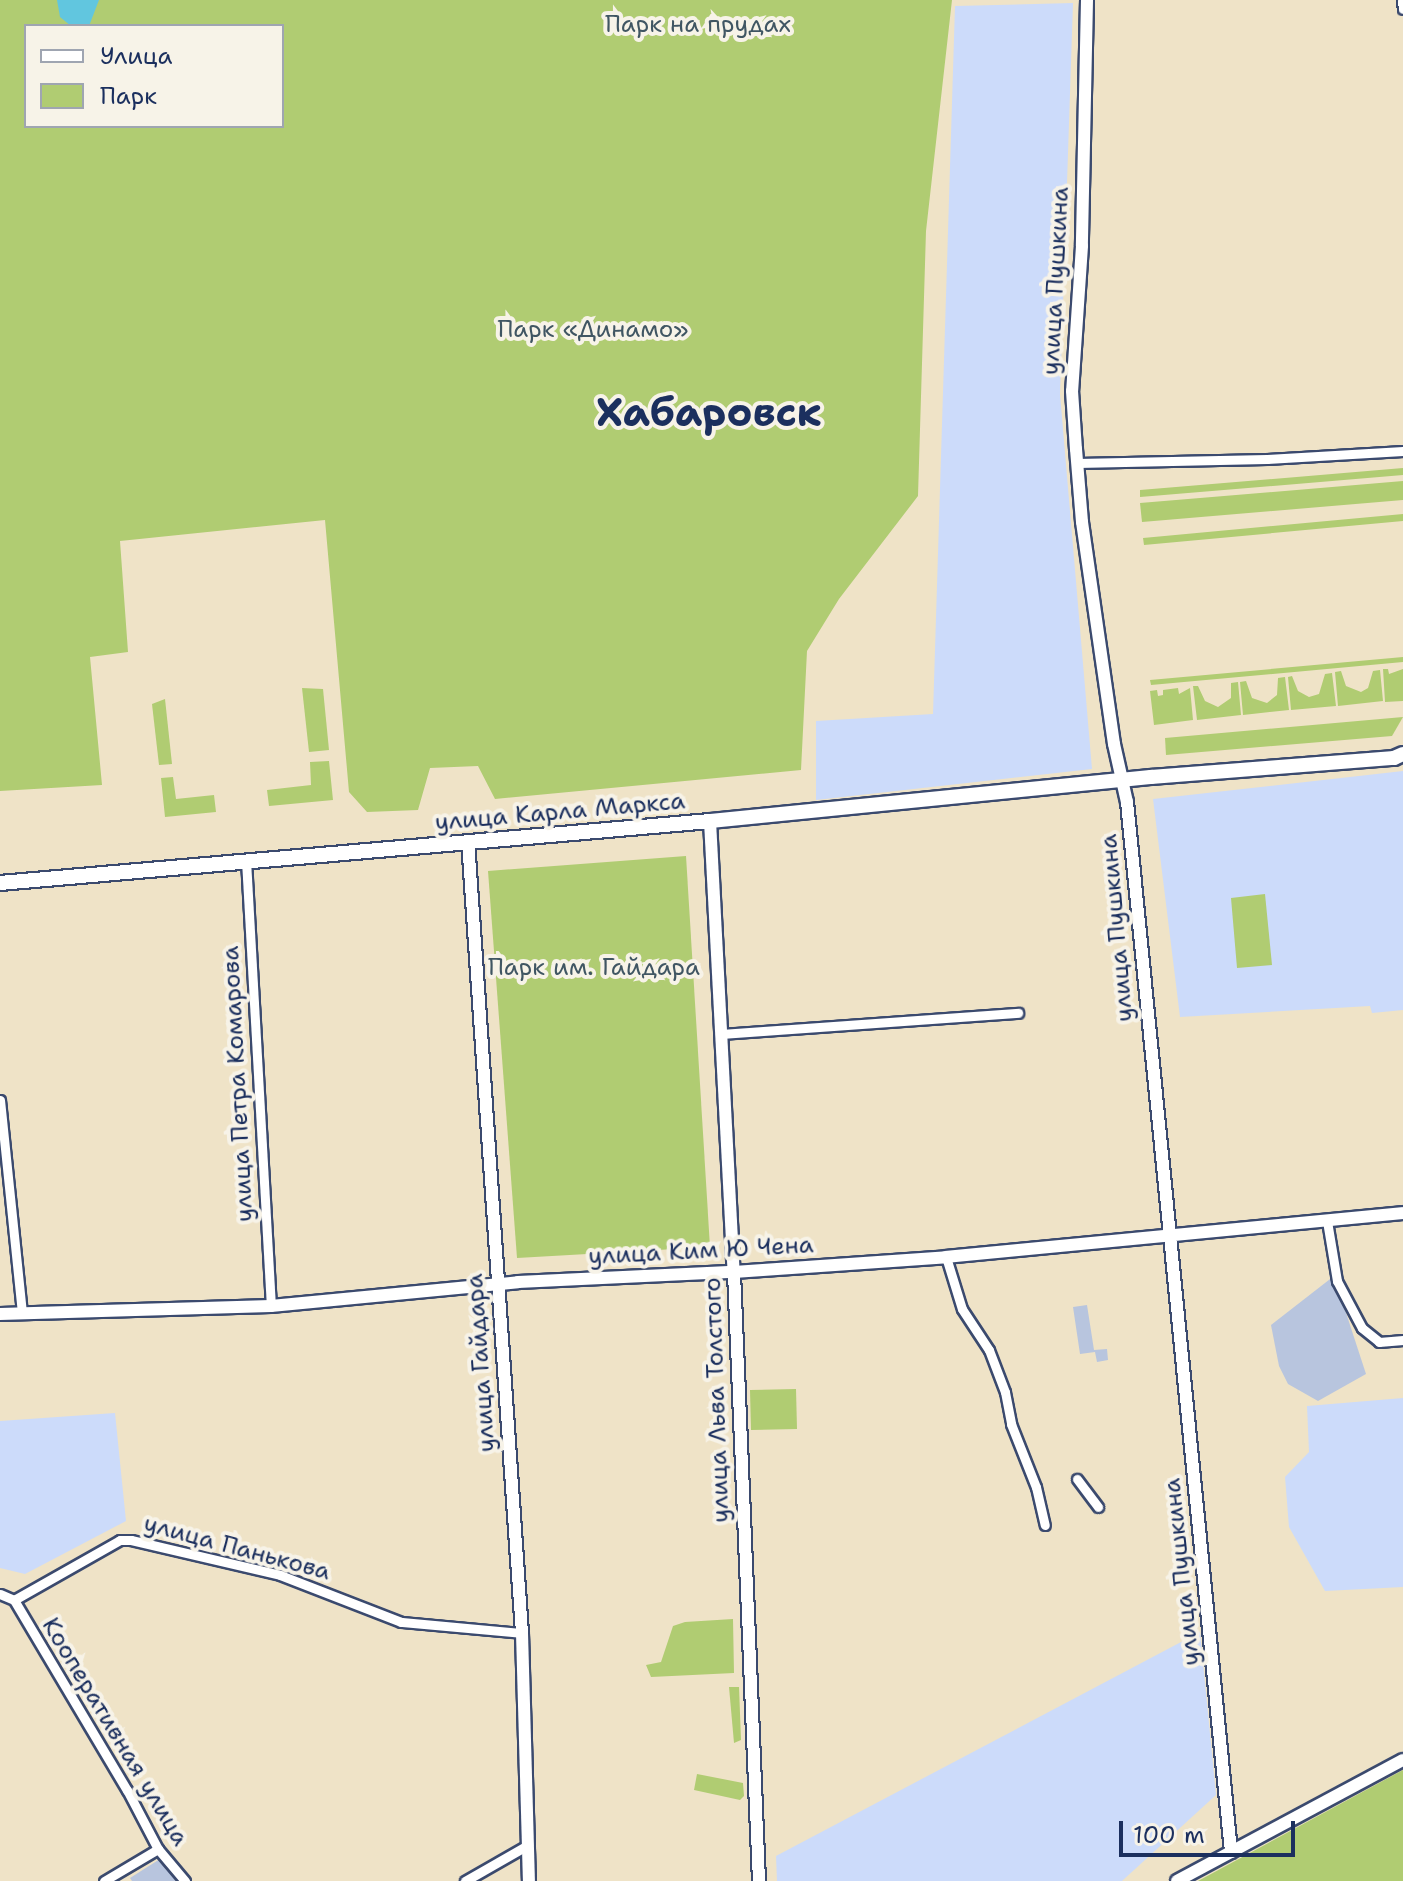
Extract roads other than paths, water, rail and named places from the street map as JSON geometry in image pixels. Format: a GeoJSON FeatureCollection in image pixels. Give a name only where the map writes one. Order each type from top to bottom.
{"type":"FeatureCollection","features":[{"type":"Feature","properties":{"kind":"main road","name":"улица Карла Маркса"},"geometry":{"type":"LineString","coordinates":[[0,883],[710,821],[1122,780],[1394,758],[1403,754]]}},
{"type":"Feature","properties":{"kind":"street","name":"улица Пушкина"},"geometry":{"type":"LineString","coordinates":[[1087,0],[1082,246],[1072,391],[1077,463],[1082,522],[1129,817],[1231,1852]]}},
{"type":"Feature","properties":{"kind":"street"},"geometry":{"type":"LineString","coordinates":[[1402,0],[1403,9]]}},
{"type":"Feature","properties":{"kind":"street"},"geometry":{"type":"LineString","coordinates":[[1077,463],[1267,459],[1403,451]]}},
{"type":"Feature","properties":{"kind":"street","name":"улица Льва Толстого"},"geometry":{"type":"LineString","coordinates":[[710,821],[734,1272],[759,1881]]}},
{"type":"Feature","properties":{"kind":"street","name":"улица Гайдара"},"geometry":{"type":"LineString","coordinates":[[468,841],[522,1633],[529,1881]]}},
{"type":"Feature","properties":{"kind":"street","name":"улица Петра Комарова"},"geometry":{"type":"LineString","coordinates":[[246,860],[271,1306]]}},
{"type":"Feature","properties":{"kind":"street"},"geometry":{"type":"LineString","coordinates":[[722,1034],[1018,1013]]}},
{"type":"Feature","properties":{"kind":"street"},"geometry":{"type":"LineString","coordinates":[[0,1100],[22,1313]]}},
{"type":"Feature","properties":{"kind":"street","name":"улица Ким Ю Чена"},"geometry":{"type":"LineString","coordinates":[[0,1314],[271,1306],[498,1283],[734,1272],[946,1257],[1169,1238],[1403,1213]]}},
{"type":"Feature","properties":{"kind":"street"},"geometry":{"type":"LineString","coordinates":[[1327,1221],[1337,1281],[1362,1328],[1379,1342],[1403,1340]]}},
{"type":"Feature","properties":{"kind":"street"},"geometry":{"type":"LineString","coordinates":[[946,1257],[962,1309],[995,1364],[1045,1525]]}},
{"type":"Feature","properties":{"kind":"street"},"geometry":{"type":"LineString","coordinates":[[1077,1479],[1098,1507]]}},
{"type":"Feature","properties":{"kind":"street","name":"улица Панькова"},"geometry":{"type":"LineString","coordinates":[[14,1600],[120,1540],[131,1540],[280,1575],[401,1622],[522,1633]]}},
{"type":"Feature","properties":{"kind":"street"},"geometry":{"type":"LineString","coordinates":[[0,1594],[14,1600]]}},
{"type":"Feature","properties":{"kind":"street","name":"Кооперативная улица"},"geometry":{"type":"LineString","coordinates":[[14,1600],[127,1790],[158,1849],[185,1881]]}},
{"type":"Feature","properties":{"kind":"street"},"geometry":{"type":"LineString","coordinates":[[1177,1881],[1403,1760]]}},
{"type":"Feature","properties":{"kind":"street"},"geometry":{"type":"LineString","coordinates":[[465,1881],[526,1846]]}},
{"type":"Feature","properties":{"kind":"street"},"geometry":{"type":"LineString","coordinates":[[104,1881],[158,1849]]}},
{"type":"Feature","properties":{"kind":"water"},"geometry":{"type":"Polygon","coordinates":[[[57,0],[99,0],[90,24],[69,24],[60,17],[57,0]]]}},
{"type":"Feature","properties":{"kind":"district","name":"Хабаровск"},"geometry":{"type":"Point","coordinates":[709,412]}},
{"type":"Feature","properties":{"kind":"park label","name":"Парк на прудах"},"geometry":{"type":"Point","coordinates":[698,25]}},
{"type":"Feature","properties":{"kind":"park label","name":"Парк «Динамо»"},"geometry":{"type":"Point","coordinates":[593,330]}},
{"type":"Feature","properties":{"kind":"park label","name":"Парк им. Гайдара"},"geometry":{"type":"Point","coordinates":[594,968]}}]}
